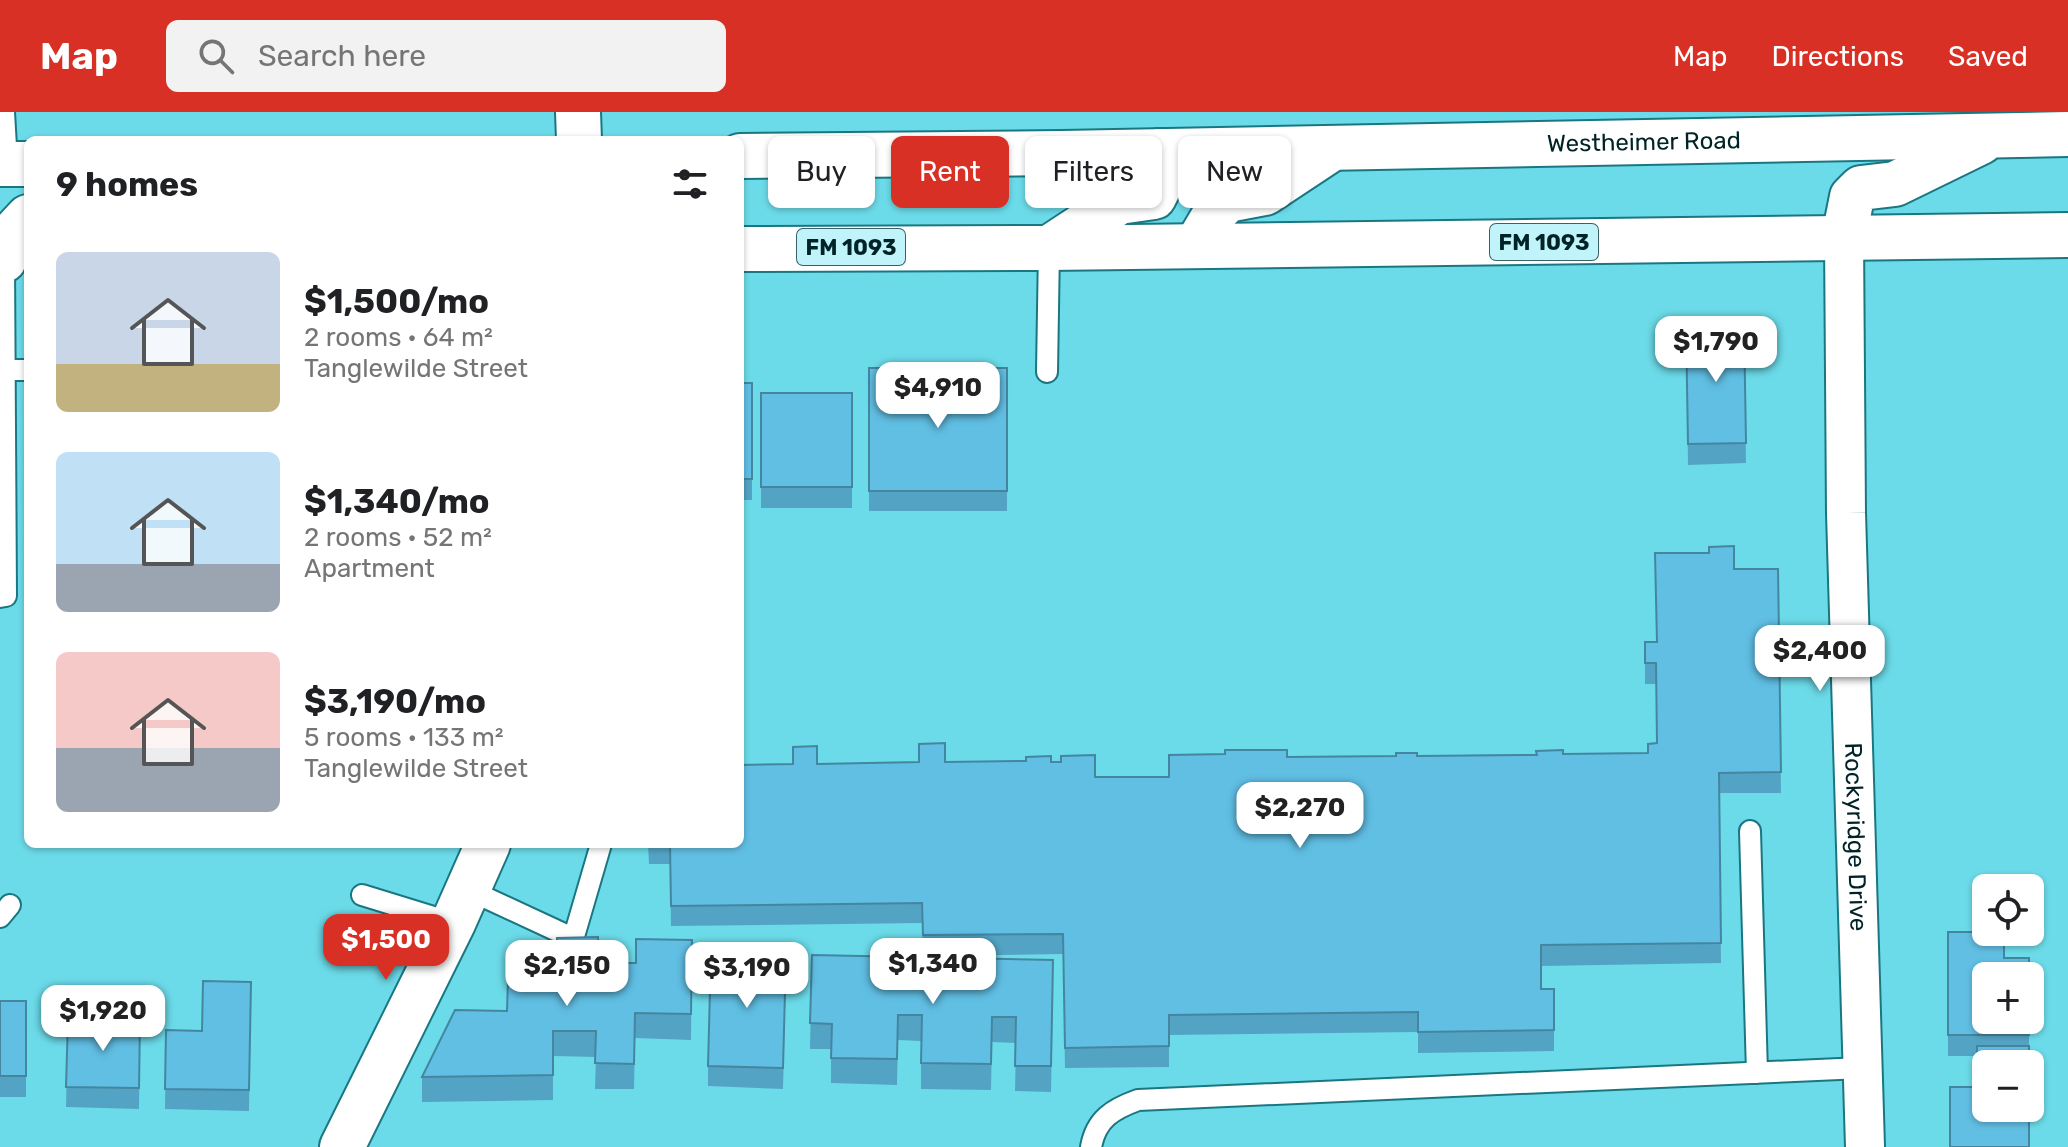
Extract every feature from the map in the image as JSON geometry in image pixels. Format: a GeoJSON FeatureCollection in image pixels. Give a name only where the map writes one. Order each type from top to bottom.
{"type":"FeatureCollection","features":[{"type":"Feature","properties":{"kind":"main road"},"geometry":{"type":"LineString","coordinates":[[578,112],[579,136]]}},
{"type":"Feature","properties":{"kind":"main road","name":"Westheimer Road"},"geometry":{"type":"LineString","coordinates":[[1162,151],[2068,134]]}},
{"type":"Feature","properties":{"kind":"main road"},"geometry":{"type":"LineString","coordinates":[[1844,237],[1852,197],[1861,188],[1895,184],[1994,136]]}},
{"type":"Feature","properties":{"kind":"main road"},"geometry":{"type":"LineString","coordinates":[[1196,246],[1218,209],[1228,200],[1265,193],[1333,148]]}},
{"type":"Feature","properties":{"kind":"main road","name":"Westheimer Road"},"geometry":{"type":"LineString","coordinates":[[744,156],[1025,153]]}},
{"type":"Feature","properties":{"kind":"main road"},"geometry":{"type":"LineString","coordinates":[[1049,248],[1110,208]]}},
{"type":"Feature","properties":{"kind":"main road"},"geometry":{"type":"LineString","coordinates":[[11,260],[15,231],[24,221]]}},
{"type":"Feature","properties":{"kind":"main road","name":"FM 1093"},"geometry":{"type":"LineString","coordinates":[[744,249],[2068,235]]}},
{"type":"Feature","properties":{"kind":"main road"},"geometry":{"type":"LineString","coordinates":[[342,1147],[486,848]]}},
{"type":"Feature","properties":{"kind":"street","name":"Rockyridge Drive"},"geometry":{"type":"LineString","coordinates":[[1844,237],[1846,513],[1865,1147]]}},
{"type":"Feature","properties":{"kind":"lane"},"geometry":{"type":"LineString","coordinates":[[4,112],[9,169]]}},
{"type":"Feature","properties":{"kind":"lane"},"geometry":{"type":"LineString","coordinates":[[1047,372],[1049,248]]}},
{"type":"Feature","properties":{"kind":"lane"},"geometry":{"type":"LineString","coordinates":[[0,597],[6,596],[4,370],[11,260]]}},
{"type":"Feature","properties":{"kind":"lane"},"geometry":{"type":"LineString","coordinates":[[4,370],[24,370]]}},
{"type":"Feature","properties":{"kind":"lane"},"geometry":{"type":"LineString","coordinates":[[1750,831],[1757,1073]]}},
{"type":"Feature","properties":{"kind":"lane"},"geometry":{"type":"LineString","coordinates":[[362,895],[460,906],[566,935],[575,933],[600,848]]}},
{"type":"Feature","properties":{"kind":"lane"},"geometry":{"type":"LineString","coordinates":[[1091,1147],[1099,1122],[1116,1108],[1138,1100],[1862,1068]]}},
{"type":"Feature","properties":{"kind":"building"},"geometry":{"type":"Polygon","coordinates":[[[1744,324],[1746,443],[1688,444],[1686,325],[1744,324]]]}},
{"type":"Feature","properties":{"kind":"building"},"geometry":{"type":"Polygon","coordinates":[[[869,368],[1007,368],[1007,491],[869,491],[869,368]]]}},
{"type":"Feature","properties":{"kind":"building"},"geometry":{"type":"Polygon","coordinates":[[[744,383],[752,383],[752,479],[744,479],[744,383]]]}},
{"type":"Feature","properties":{"kind":"building"},"geometry":{"type":"Polygon","coordinates":[[[761,393],[852,393],[852,487],[761,487],[761,393]]]}},
{"type":"Feature","properties":{"kind":"building"},"geometry":{"type":"Polygon","coordinates":[[[1734,546],[1734,569],[1778,569],[1781,772],[1719,773],[1721,943],[1541,945],[1541,989],[1554,989],[1554,1030],[1418,1032],[1418,1012],[1169,1015],[1169,1046],[1065,1048],[1063,934],[923,935],[922,903],[671,906],[670,848],[744,848],[744,765],[793,764],[793,747],[817,746],[817,764],[919,762],[919,744],[945,743],[945,762],[1026,761],[1026,757],[1051,756],[1051,762],[1061,762],[1061,756],[1095,755],[1095,777],[1169,777],[1169,755],[1225,754],[1225,750],[1287,750],[1287,757],[1396,756],[1396,753],[1417,753],[1417,756],[1537,755],[1536,751],[1563,750],[1563,754],[1648,753],[1648,744],[1657,743],[1656,663],[1645,663],[1645,642],[1657,642],[1655,553],[1709,553],[1709,547],[1734,546]]]}},
{"type":"Feature","properties":{"kind":"building"},"geometry":{"type":"Polygon","coordinates":[[[1948,932],[1972,932],[1972,946],[2004,946],[2004,958],[2029,958],[2029,962],[1972,962],[1972,1034],[2029,1035],[1948,1035],[1948,932]]]}},
{"type":"Feature","properties":{"kind":"building"},"geometry":{"type":"Polygon","coordinates":[[[598,937],[598,963],[636,963],[636,939],[692,940],[691,1014],[635,1013],[634,1064],[595,1063],[596,1031],[553,1031],[553,1075],[422,1077],[455,1010],[507,1011],[508,979],[517,979],[517,946],[557,945],[557,938],[598,937]]]}},
{"type":"Feature","properties":{"kind":"building"},"geometry":{"type":"Polygon","coordinates":[[[711,952],[786,954],[783,1068],[708,1066],[711,952]]]}},
{"type":"Feature","properties":{"kind":"building"},"geometry":{"type":"Polygon","coordinates":[[[812,955],[1053,960],[1051,1066],[1015,1066],[1016,1017],[992,1017],[991,1064],[921,1063],[922,1015],[898,1015],[897,1059],[831,1058],[832,1024],[810,1023],[812,955]]]}},
{"type":"Feature","properties":{"kind":"building"},"geometry":{"type":"Polygon","coordinates":[[[203,981],[251,982],[249,1090],[165,1089],[166,1030],[202,1031],[203,981]]]}},
{"type":"Feature","properties":{"kind":"building"},"geometry":{"type":"Polygon","coordinates":[[[0,1001],[26,1001],[26,1076],[0,1076],[0,1001]]]}},
{"type":"Feature","properties":{"kind":"building"},"geometry":{"type":"Polygon","coordinates":[[[68,1018],[140,1020],[139,1088],[66,1087],[68,1018]]]}},
{"type":"Feature","properties":{"kind":"building"},"geometry":{"type":"Polygon","coordinates":[[[1977,1046],[2029,1046],[2029,1050],[1977,1050],[1977,1046]]]}},
{"type":"Feature","properties":{"kind":"building"},"geometry":{"type":"Polygon","coordinates":[[[1950,1087],[1972,1087],[1972,1122],[2029,1122],[2029,1147],[1950,1147],[1950,1087]]]}}]}
